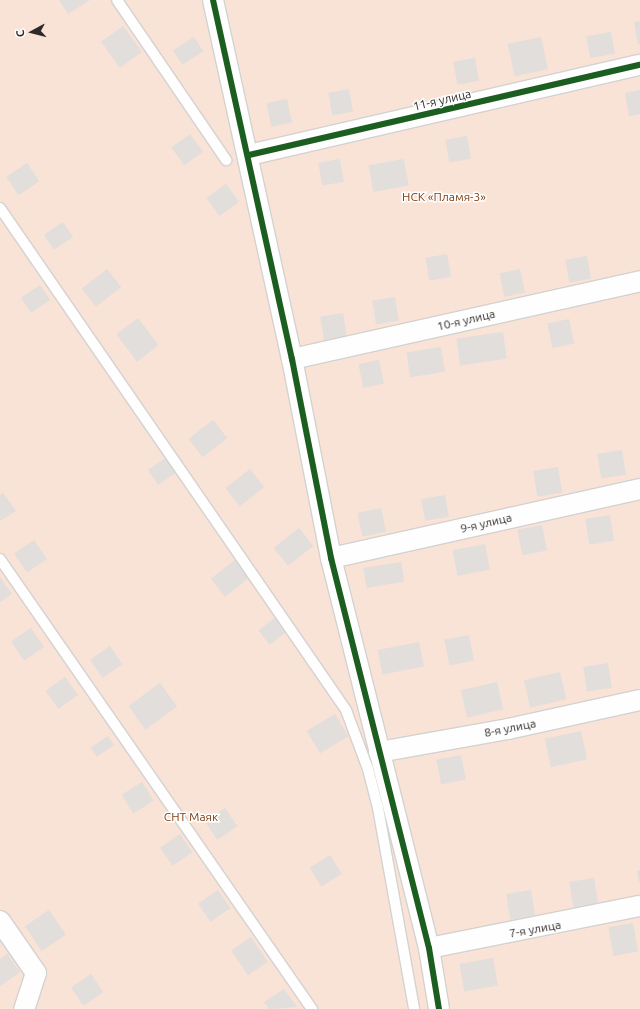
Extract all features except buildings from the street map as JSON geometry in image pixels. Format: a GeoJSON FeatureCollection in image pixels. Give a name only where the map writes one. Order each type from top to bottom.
{"type":"FeatureCollection","features":[{"type":"Feature","properties":{"kind":"street"},"geometry":{"type":"LineString","coordinates":[[213,0],[249,155],[332,558],[428,948],[438,1009]]}},
{"type":"Feature","properties":{"kind":"street","name":"11-я улица"},"geometry":{"type":"LineString","coordinates":[[249,155],[640,65]]}},
{"type":"Feature","properties":{"kind":"street","name":"10-я улица"},"geometry":{"type":"LineString","coordinates":[[292,360],[640,281]]}},
{"type":"Feature","properties":{"kind":"street","name":"9-я улица"},"geometry":{"type":"LineString","coordinates":[[332,558],[640,489]]}},
{"type":"Feature","properties":{"kind":"street","name":"8-я улица"},"geometry":{"type":"LineString","coordinates":[[379,752],[508,729],[640,700]]}},
{"type":"Feature","properties":{"kind":"street","name":"7-я улица"},"geometry":{"type":"LineString","coordinates":[[428,948],[640,906]]}},
{"type":"Feature","properties":{"kind":"street"},"geometry":{"type":"LineString","coordinates":[[0,921],[36,973],[24,1009]]}},
{"type":"Feature","properties":{"kind":"lane"},"geometry":{"type":"LineString","coordinates":[[117,0],[226,160]]}},
{"type":"Feature","properties":{"kind":"lane"},"geometry":{"type":"LineString","coordinates":[[0,208],[346,710],[368,769],[378,808],[414,1009]]}},
{"type":"Feature","properties":{"kind":"lane"},"geometry":{"type":"LineString","coordinates":[[0,559],[312,1009]]}},
{"type":"Feature","properties":{"kind":"green space"},"geometry":{"type":"Polygon","coordinates":[[[0,0],[640,0],[640,1009],[0,1009],[0,0]]]}},
{"type":"Feature","properties":{"kind":"cycle path"},"geometry":{"type":"LineString","coordinates":[[213,0],[292,359],[331,558],[429,948],[439,1009]]}},
{"type":"Feature","properties":{"kind":"cycle path"},"geometry":{"type":"LineString","coordinates":[[249,155],[640,65]]}},
{"type":"Feature","properties":{"kind":"park label","name":"НСК «Пламя-3»"},"geometry":{"type":"Point","coordinates":[444,197]}},
{"type":"Feature","properties":{"kind":"park label","name":"СНТ Маяк"},"geometry":{"type":"Point","coordinates":[191,817]}}]}
